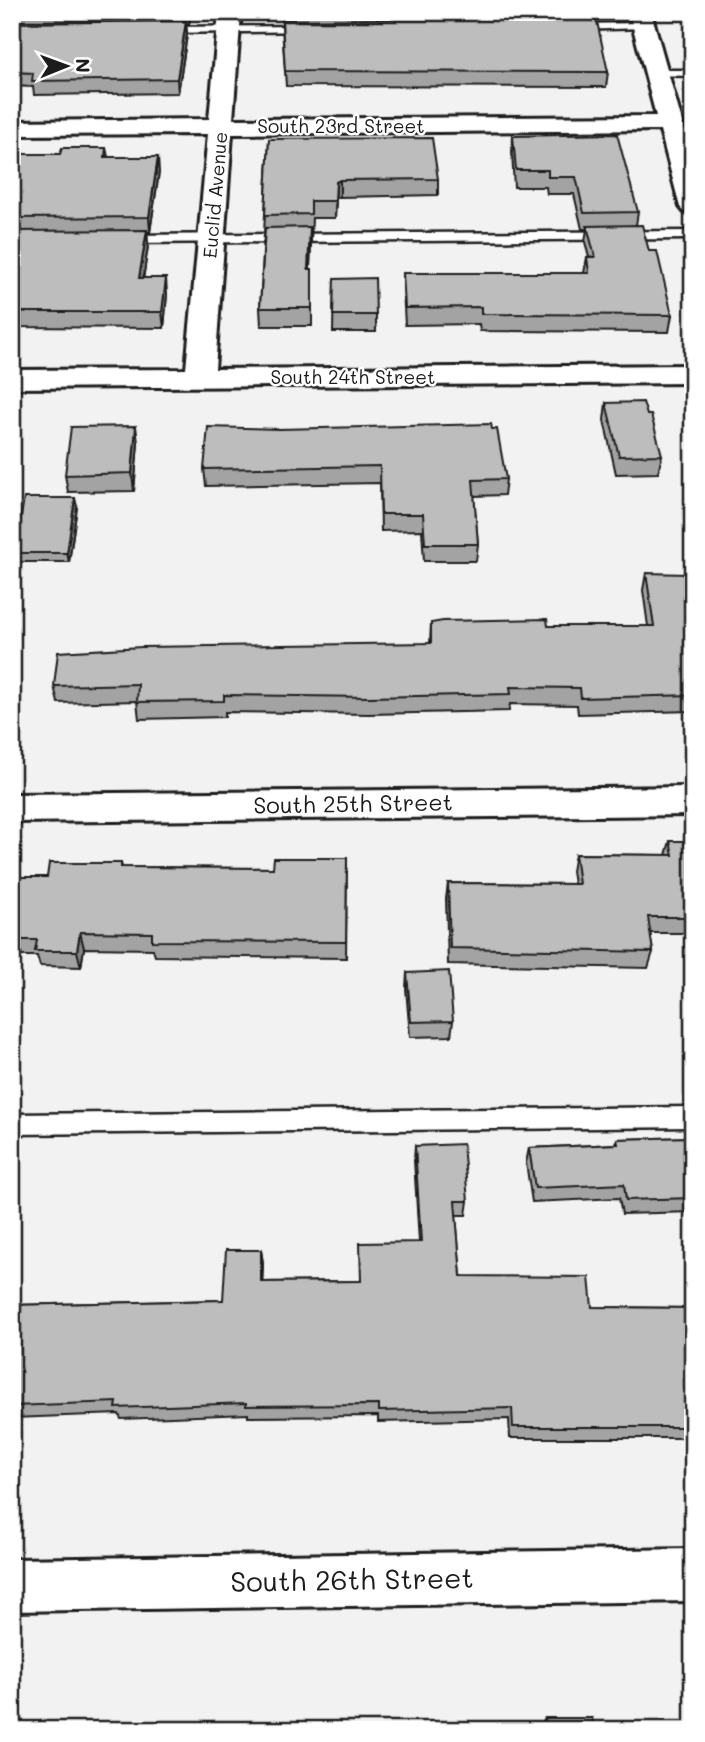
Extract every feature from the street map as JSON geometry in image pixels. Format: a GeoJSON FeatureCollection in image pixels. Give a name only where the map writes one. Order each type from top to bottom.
{"type":"FeatureCollection","features":[{"type":"Feature","properties":{"kind":"street"},"geometry":{"type":"LineString","coordinates":[[641,19],[691,195]]}},
{"type":"Feature","properties":{"kind":"street","name":"Euclid Avenue"},"geometry":{"type":"LineString","coordinates":[[200,378],[229,21]]}},
{"type":"Feature","properties":{"kind":"street","name":"South 23rd Street"},"geometry":{"type":"LineString","coordinates":[[12,128],[671,124]]}},
{"type":"Feature","properties":{"kind":"street","name":"South 24th Street"},"geometry":{"type":"LineString","coordinates":[[12,379],[693,374]]}},
{"type":"Feature","properties":{"kind":"street","name":"South 25th Street"},"geometry":{"type":"LineString","coordinates":[[12,808],[693,801]]}},
{"type":"Feature","properties":{"kind":"street","name":"South 26th Street"},"geometry":{"type":"LineString","coordinates":[[12,1585],[693,1575]]}},
{"type":"Feature","properties":{"kind":"lane"},"geometry":{"type":"LineString","coordinates":[[560,27],[641,19]]}},
{"type":"Feature","properties":{"kind":"lane"},"geometry":{"type":"LineString","coordinates":[[147,30],[229,21],[325,29]]}},
{"type":"Feature","properties":{"kind":"lane"},"geometry":{"type":"LineString","coordinates":[[655,73],[693,73]]}},
{"type":"Feature","properties":{"kind":"lane"},"geometry":{"type":"LineString","coordinates":[[105,240],[693,235]]}},
{"type":"Feature","properties":{"kind":"lane"},"geometry":{"type":"LineString","coordinates":[[12,1124],[693,1117]]}},
{"type":"Feature","properties":{"kind":"building"},"geometry":{"type":"Polygon","coordinates":[[[596,17],[608,72],[285,71],[282,20],[596,17]]]}},
{"type":"Feature","properties":{"kind":"building"},"geometry":{"type":"Polygon","coordinates":[[[186,21],[177,79],[32,81],[33,73],[12,72],[12,23],[186,21]]]}},
{"type":"Feature","properties":{"kind":"building"},"geometry":{"type":"Polygon","coordinates":[[[617,134],[638,212],[584,213],[576,177],[548,177],[548,170],[516,170],[513,136],[617,134]]]}},
{"type":"Feature","properties":{"kind":"building"},"geometry":{"type":"Polygon","coordinates":[[[432,138],[438,179],[340,180],[336,182],[335,201],[311,201],[311,214],[265,215],[269,139],[432,138]]]}},
{"type":"Feature","properties":{"kind":"building"},"geometry":{"type":"Polygon","coordinates":[[[62,148],[106,148],[105,157],[158,157],[149,217],[12,218],[12,154],[60,154],[62,148]]]}},
{"type":"Feature","properties":{"kind":"building"},"geometry":{"type":"Polygon","coordinates":[[[642,225],[649,251],[657,251],[672,315],[481,314],[481,307],[405,308],[403,273],[589,273],[587,257],[595,257],[587,226],[642,225]]]}},
{"type":"Feature","properties":{"kind":"building"},"geometry":{"type":"Polygon","coordinates":[[[310,227],[308,269],[312,269],[312,308],[260,308],[265,228],[310,227]]]}},
{"type":"Feature","properties":{"kind":"building"},"geometry":{"type":"Polygon","coordinates":[[[147,230],[139,278],[166,278],[162,312],[12,312],[12,231],[147,230]]]}},
{"type":"Feature","properties":{"kind":"building"},"geometry":{"type":"Polygon","coordinates":[[[375,278],[376,315],[333,315],[334,279],[375,278]]]}},
{"type":"Feature","properties":{"kind":"building"},"geometry":{"type":"Polygon","coordinates":[[[643,402],[647,415],[651,415],[662,455],[619,456],[606,403],[643,402]]]}},
{"type":"Feature","properties":{"kind":"building"},"geometry":{"type":"Polygon","coordinates":[[[491,424],[492,429],[497,429],[506,479],[473,480],[478,544],[425,544],[423,514],[381,514],[380,466],[204,469],[208,427],[279,429],[491,424]]]}},
{"type":"Feature","properties":{"kind":"building"},"geometry":{"type":"Polygon","coordinates":[[[136,426],[132,473],[65,475],[71,427],[136,426]]]}},
{"type":"Feature","properties":{"kind":"building"},"geometry":{"type":"Polygon","coordinates":[[[24,498],[75,498],[67,553],[15,553],[24,498]]]}},
{"type":"Feature","properties":{"kind":"building"},"geometry":{"type":"Polygon","coordinates":[[[646,573],[687,574],[693,605],[693,695],[581,698],[580,688],[510,687],[511,694],[369,697],[224,695],[224,701],[137,702],[138,684],[54,686],[58,652],[142,647],[431,643],[431,623],[443,621],[547,619],[548,626],[654,626],[646,573]]]}},
{"type":"Feature","properties":{"kind":"building"},"geometry":{"type":"Polygon","coordinates":[[[670,841],[693,841],[693,917],[648,917],[653,952],[450,948],[448,883],[579,884],[575,854],[673,855],[670,841]]]}},
{"type":"Feature","properties":{"kind":"building"},"geometry":{"type":"Polygon","coordinates":[[[274,858],[347,858],[346,942],[152,941],[152,933],[80,932],[77,951],[35,951],[37,940],[12,940],[12,877],[47,877],[49,863],[121,863],[121,867],[273,868],[274,858]]]}},
{"type":"Feature","properties":{"kind":"building"},"geometry":{"type":"Polygon","coordinates":[[[449,971],[453,1021],[411,1022],[407,973],[449,971]]]}},
{"type":"Feature","properties":{"kind":"building"},"geometry":{"type":"Polygon","coordinates":[[[693,1137],[693,1198],[626,1200],[624,1184],[535,1188],[529,1148],[618,1144],[617,1139],[693,1137]]]}},
{"type":"Feature","properties":{"kind":"building"},"geometry":{"type":"Polygon","coordinates":[[[463,1144],[468,1201],[455,1201],[461,1276],[589,1277],[592,1307],[693,1308],[693,1427],[513,1427],[512,1408],[379,1411],[379,1405],[246,1406],[246,1403],[116,1408],[117,1402],[12,1406],[12,1305],[223,1300],[226,1250],[261,1250],[261,1282],[361,1281],[360,1243],[421,1242],[415,1146],[463,1144]]]}},
{"type":"Feature","properties":{"kind":"building"},"geometry":{"type":"Polygon","coordinates":[[[545,1718],[592,1718],[594,1730],[497,1730],[546,1728],[545,1718]]]}}]}
